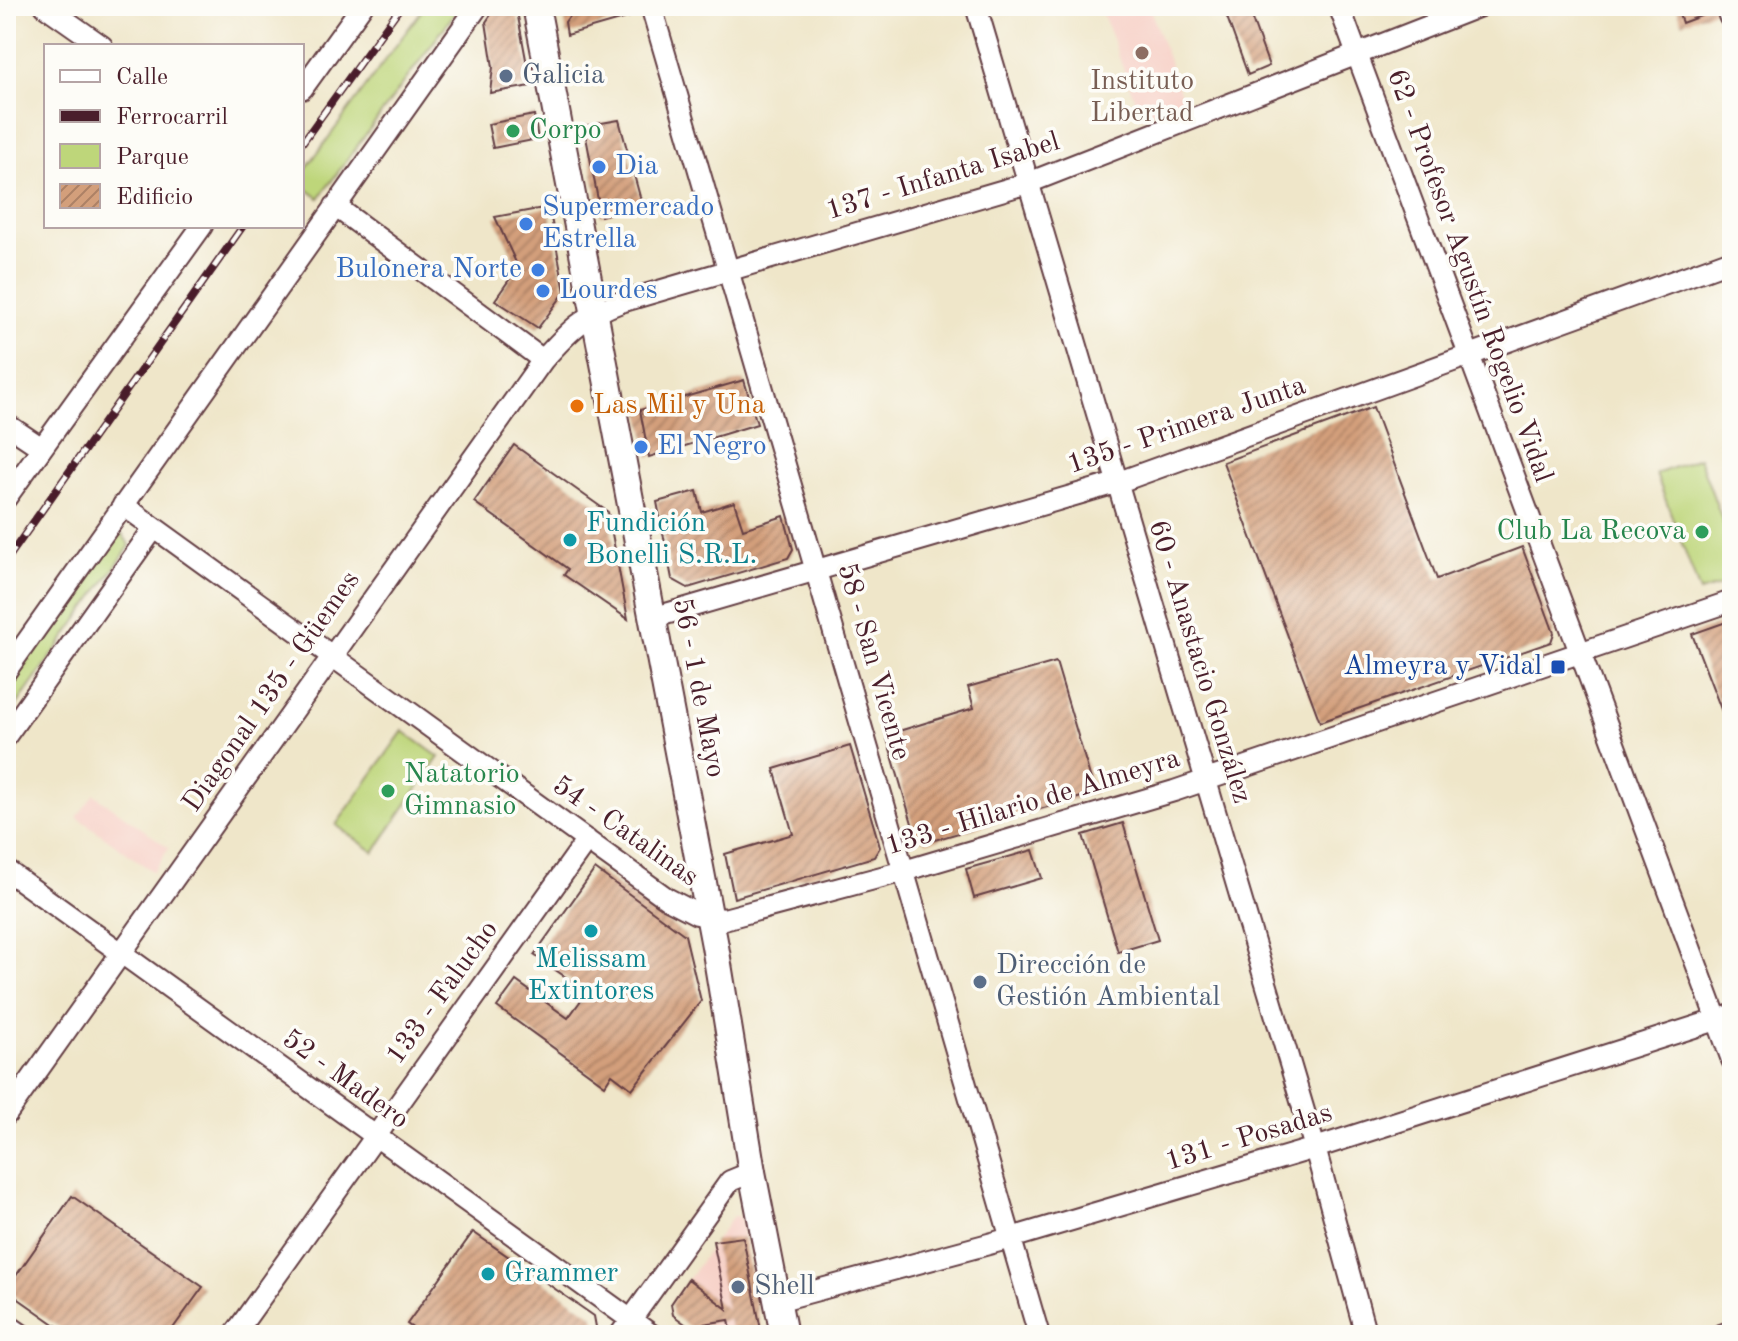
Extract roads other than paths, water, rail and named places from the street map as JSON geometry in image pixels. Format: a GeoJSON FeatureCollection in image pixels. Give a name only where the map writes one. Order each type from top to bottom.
{"type":"FeatureCollection","features":[{"type":"Feature","properties":{"kind":"main road","name":"56 - 1 de Mayo"},"geometry":{"type":"LineString","coordinates":[[536,6],[709,917],[752,1172],[784,1335]]}},
{"type":"Feature","properties":{"kind":"main road"},"geometry":{"type":"LineString","coordinates":[[1729,6],[1732,15]]}},
{"type":"Feature","properties":{"kind":"street"},"geometry":{"type":"LineString","coordinates":[[45,6],[99,44]]}},
{"type":"Feature","properties":{"kind":"street"},"geometry":{"type":"LineString","coordinates":[[304,86],[362,6]]}},
{"type":"Feature","properties":{"kind":"street"},"geometry":{"type":"LineString","coordinates":[[6,671],[478,6]]}},
{"type":"Feature","properties":{"kind":"street","name":"58 - San Vicente"},"geometry":{"type":"LineString","coordinates":[[651,6],[1039,1335]]}},
{"type":"Feature","properties":{"kind":"street","name":"60 - Anastacio González"},"geometry":{"type":"LineString","coordinates":[[976,6],[1315,1148],[1366,1335]]}},
{"type":"Feature","properties":{"kind":"street","name":"62 - Profesor Agustín Rogelio Vidal"},"geometry":{"type":"LineString","coordinates":[[1339,6],[1471,355],[1579,654],[1725,1017],[1732,1060]]}},
{"type":"Feature","properties":{"kind":"street","name":"137 - Infanta Isabel"},"geometry":{"type":"LineString","coordinates":[[595,311],[1028,183],[1480,6]]}},
{"type":"Feature","properties":{"kind":"street"},"geometry":{"type":"LineString","coordinates":[[335,206],[543,360]]}},
{"type":"Feature","properties":{"kind":"street"},"geometry":{"type":"LineString","coordinates":[[6,498],[201,228]]}},
{"type":"Feature","properties":{"kind":"street","name":"135 - Primera Junta"},"geometry":{"type":"LineString","coordinates":[[652,618],[1116,483],[1732,260]]}},
{"type":"Feature","properties":{"kind":"street","name":"Diagonal 135 - Güemes"},"geometry":{"type":"LineString","coordinates":[[6,1115],[543,360],[566,334],[595,311]]}},
{"type":"Feature","properties":{"kind":"street"},"geometry":{"type":"LineString","coordinates":[[6,424],[42,448]]}},
{"type":"Feature","properties":{"kind":"street","name":"54 - Catalinas"},"geometry":{"type":"LineString","coordinates":[[123,505],[681,907],[709,917]]}},
{"type":"Feature","properties":{"kind":"street"},"geometry":{"type":"LineString","coordinates":[[6,736],[154,528]]}},
{"type":"Feature","properties":{"kind":"street","name":"133 - Hilario de Almeyra"},"geometry":{"type":"LineString","coordinates":[[709,917],[741,916],[1205,781],[1732,601]]}},
{"type":"Feature","properties":{"kind":"street","name":"133 - Falucho"},"geometry":{"type":"LineString","coordinates":[[234,1335],[587,840]]}},
{"type":"Feature","properties":{"kind":"street","name":"52 - Madero"},"geometry":{"type":"LineString","coordinates":[[6,870],[375,1136],[625,1327],[652,1335]]}},
{"type":"Feature","properties":{"kind":"street","name":"131 - Posadas"},"geometry":{"type":"LineString","coordinates":[[777,1301],[1011,1238],[1315,1148],[1725,1017]]}},
{"type":"Feature","properties":{"kind":"street"},"geometry":{"type":"LineString","coordinates":[[625,1327],[730,1181],[752,1172]]}},
{"type":"Feature","properties":{"kind":"street"},"geometry":{"type":"LineString","coordinates":[[6,1324],[22,1335]]}},
{"type":"Feature","properties":{"kind":"street"},"geometry":{"type":"LineString","coordinates":[[1721,1335],[1732,1331]]}},
{"type":"Feature","properties":{"kind":"railway"},"geometry":{"type":"LineString","coordinates":[[304,140],[401,6]]}},
{"type":"Feature","properties":{"kind":"railway"},"geometry":{"type":"LineString","coordinates":[[6,561],[242,228]]}},
{"type":"Feature","properties":{"kind":"place","name":"Instituto Libertad"},"geometry":{"type":"Point","coordinates":[1142,53]}},
{"type":"Feature","properties":{"kind":"place","name":"Galicia"},"geometry":{"type":"Point","coordinates":[506,76]}},
{"type":"Feature","properties":{"kind":"place","name":"Corpo"},"geometry":{"type":"Point","coordinates":[513,131]}},
{"type":"Feature","properties":{"kind":"place","name":"Dia"},"geometry":{"type":"Point","coordinates":[599,167]}},
{"type":"Feature","properties":{"kind":"place","name":"Supermercado Estrella"},"geometry":{"type":"Point","coordinates":[526,224]}},
{"type":"Feature","properties":{"kind":"place","name":"Bulonera Norte"},"geometry":{"type":"Point","coordinates":[538,270]}},
{"type":"Feature","properties":{"kind":"place","name":"Lourdes"},"geometry":{"type":"Point","coordinates":[543,291]}},
{"type":"Feature","properties":{"kind":"place","name":"Las Mil y Una"},"geometry":{"type":"Point","coordinates":[577,406]}},
{"type":"Feature","properties":{"kind":"place","name":"El Negro"},"geometry":{"type":"Point","coordinates":[641,447]}},
{"type":"Feature","properties":{"kind":"place","name":"Club La Recova"},"geometry":{"type":"Point","coordinates":[1702,532]}},
{"type":"Feature","properties":{"kind":"place","name":"Fundición Bonelli S.R.L."},"geometry":{"type":"Point","coordinates":[570,540]}},
{"type":"Feature","properties":{"kind":"place","name":"Almeyra y Vidal"},"geometry":{"type":"Point","coordinates":[1558,667]}},
{"type":"Feature","properties":{"kind":"place","name":"Natatorio Gimnasio"},"geometry":{"type":"Point","coordinates":[388,791]}},
{"type":"Feature","properties":{"kind":"place","name":"Melissam Extintores"},"geometry":{"type":"Point","coordinates":[591,931]}},
{"type":"Feature","properties":{"kind":"place","name":"Dirección de Gestión Ambiental"},"geometry":{"type":"Point","coordinates":[980,982]}},
{"type":"Feature","properties":{"kind":"place","name":"Grammer"},"geometry":{"type":"Point","coordinates":[488,1274]}},
{"type":"Feature","properties":{"kind":"place","name":"Shell"},"geometry":{"type":"Point","coordinates":[738,1287]}}]}
